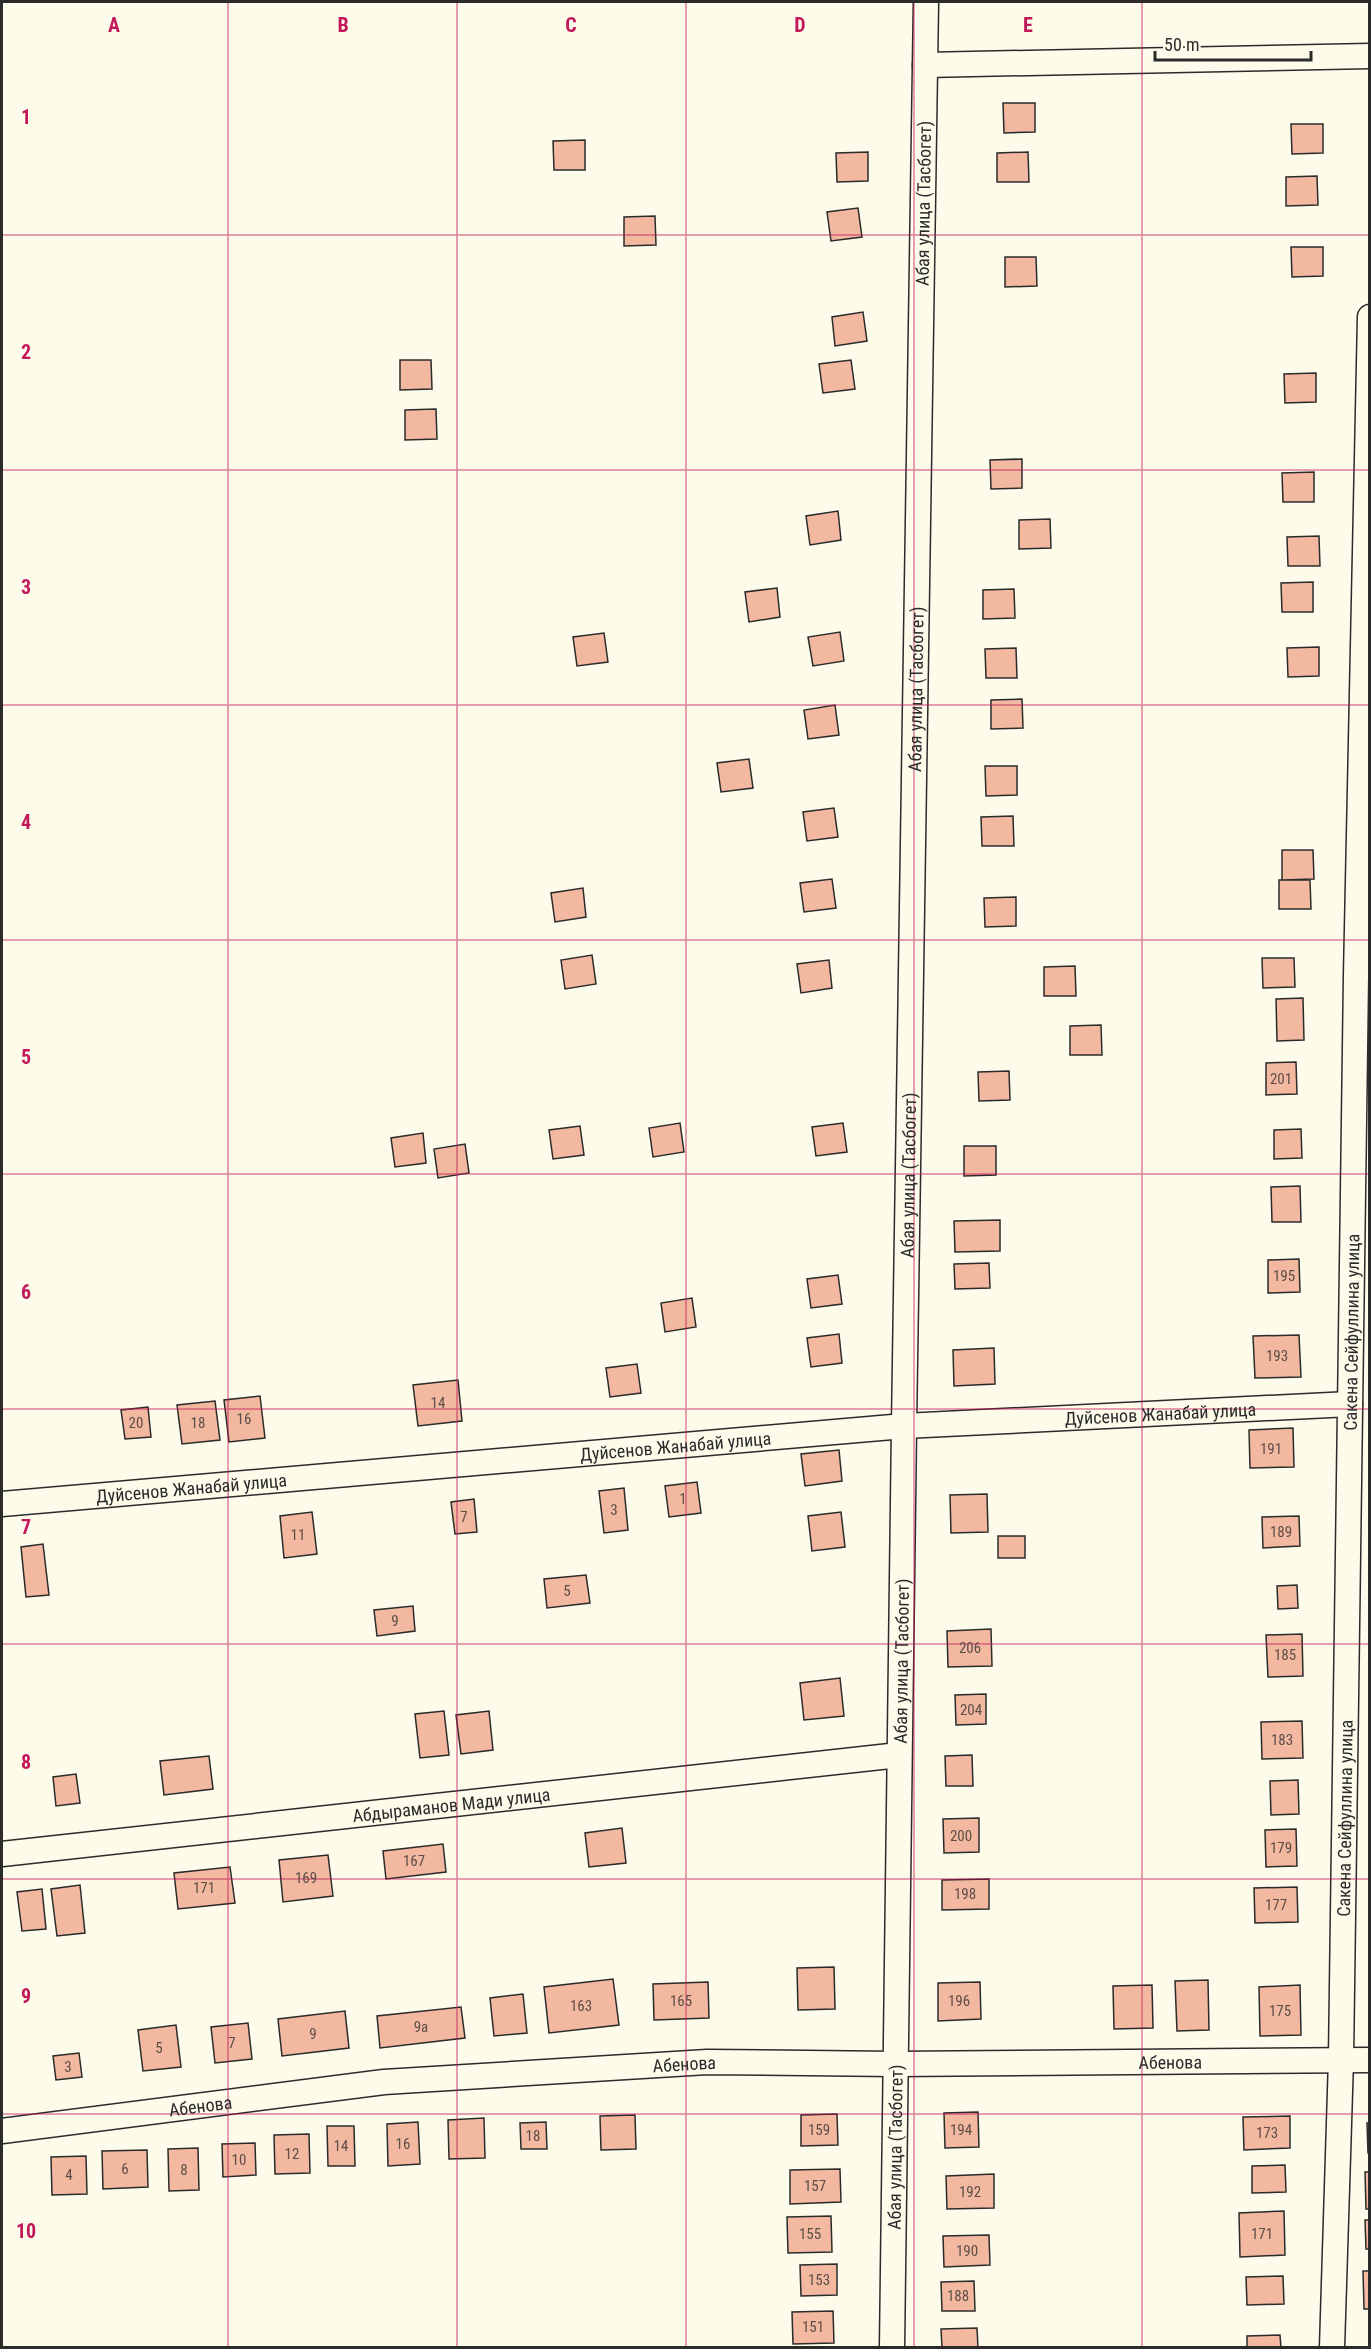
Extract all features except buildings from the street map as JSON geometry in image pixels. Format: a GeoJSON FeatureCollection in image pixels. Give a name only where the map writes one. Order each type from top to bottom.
{"type":"FeatureCollection","features":[{"type":"Feature","properties":{"kind":"street","name":"Абая улица (Тасбогет)"},"geometry":{"type":"LineString","coordinates":[[892,2348],[894,2064],[926,2]]}},
{"type":"Feature","properties":{"kind":"street"},"geometry":{"type":"LineString","coordinates":[[925,65],[1370,56]]}},
{"type":"Feature","properties":{"kind":"street","name":"Сакена Сейфуллина улица"},"geometry":{"type":"LineString","coordinates":[[1332,2348],[1341,2059],[1356,976],[1370,317]]}},
{"type":"Feature","properties":{"kind":"street","name":"Дуйсенов Жанабай улица"},"geometry":{"type":"LineString","coordinates":[[2,1504],[904,1426],[1350,1404]]}},
{"type":"Feature","properties":{"kind":"street","name":"Абдыраманов Мади улица"},"geometry":{"type":"LineString","coordinates":[[2,1854],[899,1755]]}},
{"type":"Feature","properties":{"kind":"street","name":"Абенова"},"geometry":{"type":"LineString","coordinates":[[2,2131],[384,2082],[707,2062],[894,2064],[1370,2060]]}}]}
